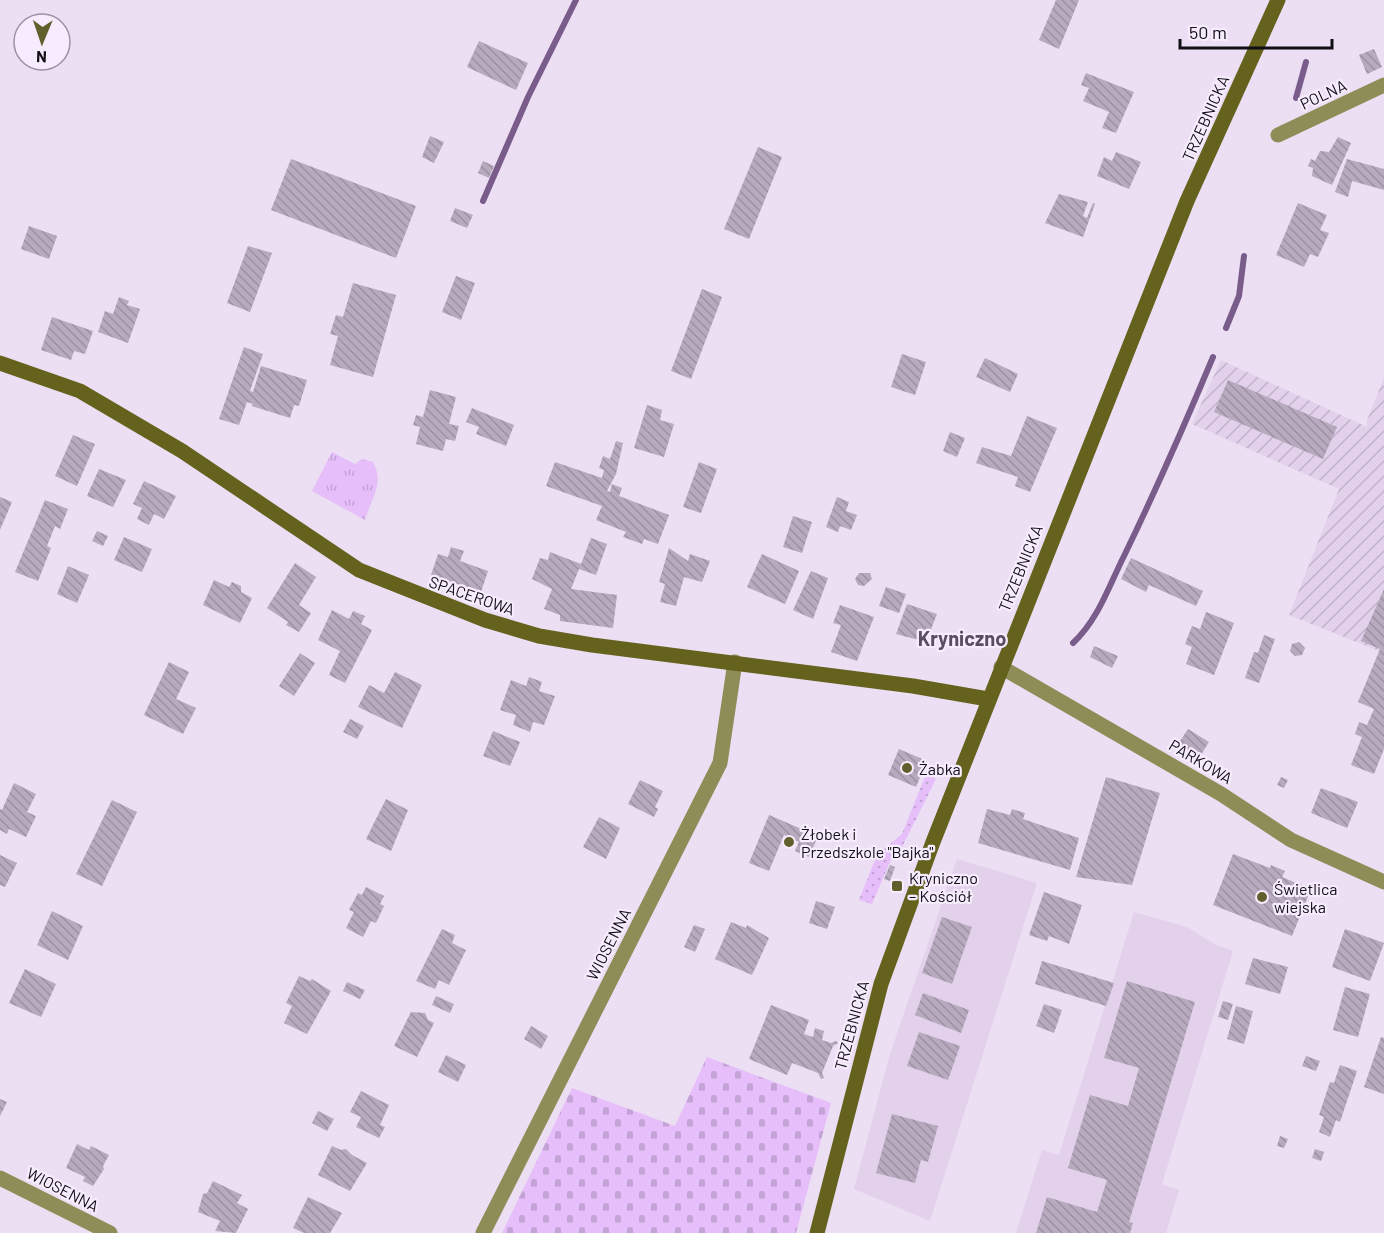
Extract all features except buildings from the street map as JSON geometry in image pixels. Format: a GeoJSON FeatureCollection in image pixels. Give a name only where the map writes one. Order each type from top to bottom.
{"type":"FeatureCollection","features":[{"type":"Feature","properties":{"kind":"main road","name":"TRZEBNICKA"},"geometry":{"type":"LineString","coordinates":[[817,1233],[880,984],[988,699],[1186,201],[1278,0]]}},
{"type":"Feature","properties":{"kind":"main road","name":"SPACEROWA"},"geometry":{"type":"LineString","coordinates":[[0,363],[80,391],[182,451],[359,570],[485,620],[539,636],[681,659],[735,662],[988,699]]}},
{"type":"Feature","properties":{"kind":"street","name":"POLNA"},"geometry":{"type":"LineString","coordinates":[[1278,135],[1384,85]]}},
{"type":"Feature","properties":{"kind":"street","name":"WIOSENNA"},"geometry":{"type":"LineString","coordinates":[[483,1233],[720,763],[735,662]]}},
{"type":"Feature","properties":{"kind":"street","name":"PARKOWA"},"geometry":{"type":"LineString","coordinates":[[1001,667],[1221,794],[1291,840],[1384,882]]}},
{"type":"Feature","properties":{"kind":"street","name":"WIOSENNA"},"geometry":{"type":"LineString","coordinates":[[0,1178],[110,1233]]}},
{"type":"Feature","properties":{"kind":"shaded area"},"geometry":{"type":"Polygon","coordinates":[[[1221,360],[1367,427],[1367,420],[1384,378],[1384,653],[1289,615],[1339,489],[1192,424],[1221,360]]]}},
{"type":"Feature","properties":{"kind":"shaded area"},"geometry":{"type":"Polygon","coordinates":[[[957,859],[1037,883],[930,1221],[854,1189],[890,1054],[957,859]]]}},
{"type":"Feature","properties":{"kind":"shaded area"},"geometry":{"type":"Polygon","coordinates":[[[1134,912],[1187,927],[1216,945],[1233,951],[1162,1184],[1179,1190],[1166,1233],[1016,1233],[1042,1150],[1059,1155],[1134,912]]]}},
{"type":"Feature","properties":{"kind":"green space"},"geometry":{"type":"Polygon","coordinates":[[[332,452],[355,464],[362,459],[373,462],[378,477],[376,491],[365,520],[312,491],[332,452]]]}},
{"type":"Feature","properties":{"kind":"green space"},"geometry":{"type":"Polygon","coordinates":[[[926,774],[936,779],[901,849],[895,850],[872,904],[859,900],[877,855],[902,834],[926,774]]]}},
{"type":"Feature","properties":{"kind":"green space"},"geometry":{"type":"Polygon","coordinates":[[[707,1057],[831,1103],[796,1233],[502,1233],[572,1088],[675,1126],[707,1057]]]}},
{"type":"Feature","properties":{"kind":"waterway"},"geometry":{"type":"LineString","coordinates":[[483,201],[528,97],[576,0]]}},
{"type":"Feature","properties":{"kind":"waterway"},"geometry":{"type":"LineString","coordinates":[[1296,98],[1306,62]]}},
{"type":"Feature","properties":{"kind":"waterway"},"geometry":{"type":"LineString","coordinates":[[1226,328],[1239,296],[1244,256]]}},
{"type":"Feature","properties":{"kind":"waterway"},"geometry":{"type":"LineString","coordinates":[[1073,643],[1082,634],[1102,602],[1159,482],[1213,357]]}},
{"type":"Feature","properties":{"kind":"place","name":"Żabka"},"geometry":{"type":"Point","coordinates":[907,768]}},
{"type":"Feature","properties":{"kind":"place","name":"Żłobek i Przedszkole \"Bajka\""},"geometry":{"type":"Point","coordinates":[789,842]}},
{"type":"Feature","properties":{"kind":"place","name":"Kryniczno – Kościół"},"geometry":{"type":"Point","coordinates":[897,886]}},
{"type":"Feature","properties":{"kind":"place","name":"Świetlica wiejska"},"geometry":{"type":"Point","coordinates":[1262,897]}},
{"type":"Feature","properties":{"kind":"district","name":"Kryniczno"},"geometry":{"type":"Point","coordinates":[962,638]}}]}
